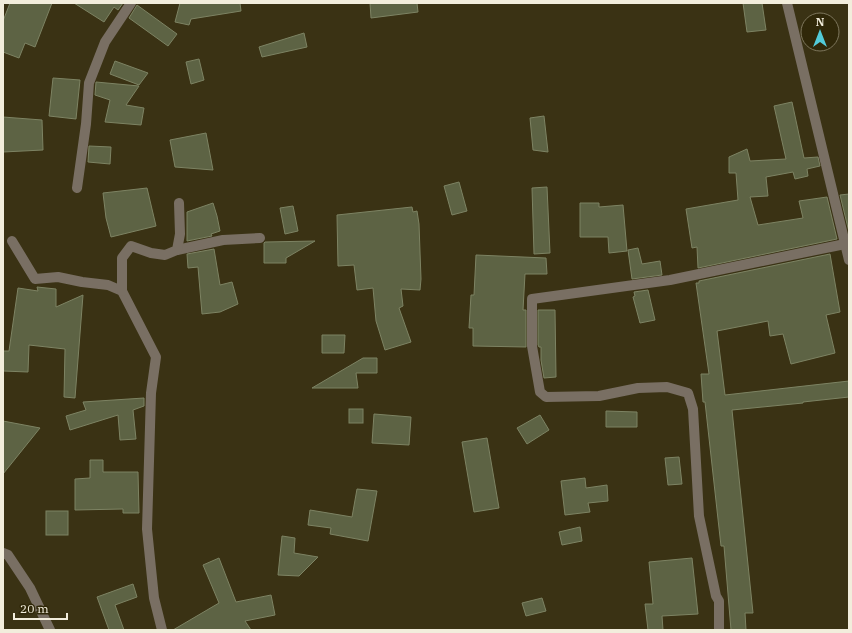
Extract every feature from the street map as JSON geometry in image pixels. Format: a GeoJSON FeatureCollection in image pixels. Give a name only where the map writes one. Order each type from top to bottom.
{"type":"FeatureCollection","features":[{"type":"Feature","properties":{"kind":"street"},"geometry":{"type":"LineString","coordinates":[[77,188],[86,124],[89,83],[105,42],[131,3]]}},
{"type":"Feature","properties":{"kind":"street"},"geometry":{"type":"LineString","coordinates":[[787,3],[849,260]]}},
{"type":"Feature","properties":{"kind":"street"},"geometry":{"type":"LineString","coordinates":[[177,250],[180,234],[179,203]]}},
{"type":"Feature","properties":{"kind":"street"},"geometry":{"type":"LineString","coordinates":[[162,630],[154,598],[147,529],[151,393],[156,357],[122,291],[122,258],[131,246],[151,253],[165,255],[177,250],[223,240],[260,238]]}},
{"type":"Feature","properties":{"kind":"street"},"geometry":{"type":"LineString","coordinates":[[12,241],[35,279],[58,277],[108,285],[122,291]]}},
{"type":"Feature","properties":{"kind":"street"},"geometry":{"type":"LineString","coordinates":[[719,630],[718,601],[699,516],[694,409],[688,393],[667,387],[638,388],[599,396],[546,397],[540,392],[532,346],[532,300],[670,280],[845,244]]}},
{"type":"Feature","properties":{"kind":"street"},"geometry":{"type":"LineString","coordinates":[[3,553],[8,555],[30,588],[50,630]]}},
{"type":"Feature","properties":{"kind":"building"},"geometry":{"type":"Polygon","coordinates":[[[10,3],[52,3],[35,47],[25,43],[19,58],[3,52],[3,21],[10,3]]]}},
{"type":"Feature","properties":{"kind":"building"},"geometry":{"type":"Polygon","coordinates":[[[74,3],[123,3],[118,10],[114,7],[104,22],[74,3]]]}},
{"type":"Feature","properties":{"kind":"building"},"geometry":{"type":"Polygon","coordinates":[[[180,3],[240,3],[241,11],[191,19],[189,25],[175,22],[180,3]]]}},
{"type":"Feature","properties":{"kind":"building"},"geometry":{"type":"Polygon","coordinates":[[[370,3],[417,3],[418,12],[371,18],[370,3]]]}},
{"type":"Feature","properties":{"kind":"building"},"geometry":{"type":"Polygon","coordinates":[[[743,3],[762,3],[766,30],[747,32],[743,3]]]}},
{"type":"Feature","properties":{"kind":"building"},"geometry":{"type":"Polygon","coordinates":[[[137,5],[177,34],[168,46],[129,18],[137,5]]]}},
{"type":"Feature","properties":{"kind":"building"},"geometry":{"type":"Polygon","coordinates":[[[304,33],[307,47],[262,57],[259,47],[304,33]]]}},
{"type":"Feature","properties":{"kind":"building"},"geometry":{"type":"Polygon","coordinates":[[[199,59],[204,80],[191,84],[186,62],[199,59]]]}},
{"type":"Feature","properties":{"kind":"building"},"geometry":{"type":"Polygon","coordinates":[[[115,61],[148,73],[139,85],[110,74],[115,61]]]}},
{"type":"Feature","properties":{"kind":"building"},"geometry":{"type":"Polygon","coordinates":[[[53,78],[80,80],[76,119],[49,116],[53,78]]]}},
{"type":"Feature","properties":{"kind":"building"},"geometry":{"type":"Polygon","coordinates":[[[96,82],[139,86],[126,105],[144,108],[141,125],[105,122],[110,100],[95,95],[96,82]]]}},
{"type":"Feature","properties":{"kind":"building"},"geometry":{"type":"Polygon","coordinates":[[[792,102],[804,158],[818,157],[820,166],[807,169],[808,176],[795,179],[793,172],[766,177],[768,196],[750,197],[758,225],[803,218],[799,201],[827,197],[837,239],[698,268],[697,247],[692,248],[686,209],[738,200],[736,173],[729,173],[729,157],[747,149],[750,161],[786,159],[774,106],[792,102]]]}},
{"type":"Feature","properties":{"kind":"building"},"geometry":{"type":"Polygon","coordinates":[[[544,116],[548,152],[533,150],[530,118],[544,116]]]}},
{"type":"Feature","properties":{"kind":"building"},"geometry":{"type":"Polygon","coordinates":[[[3,117],[42,120],[43,150],[3,152],[3,117]]]}},
{"type":"Feature","properties":{"kind":"building"},"geometry":{"type":"Polygon","coordinates":[[[206,133],[213,170],[175,167],[170,140],[206,133]]]}},
{"type":"Feature","properties":{"kind":"building"},"geometry":{"type":"Polygon","coordinates":[[[89,146],[111,147],[110,164],[88,162],[89,146]]]}},
{"type":"Feature","properties":{"kind":"building"},"geometry":{"type":"Polygon","coordinates":[[[459,182],[467,211],[452,215],[444,186],[459,182]]]}},
{"type":"Feature","properties":{"kind":"building"},"geometry":{"type":"Polygon","coordinates":[[[547,187],[550,253],[534,254],[532,188],[547,187]]]}},
{"type":"Feature","properties":{"kind":"building"},"geometry":{"type":"Polygon","coordinates":[[[147,188],[156,226],[111,237],[106,218],[103,193],[147,188]]]}},
{"type":"Feature","properties":{"kind":"building"},"geometry":{"type":"Polygon","coordinates":[[[849,194],[849,232],[840,195],[849,194]]]}},
{"type":"Feature","properties":{"kind":"building"},"geometry":{"type":"Polygon","coordinates":[[[213,203],[220,231],[211,234],[212,236],[187,241],[187,212],[213,203]]]}},
{"type":"Feature","properties":{"kind":"building"},"geometry":{"type":"Polygon","coordinates":[[[580,203],[599,203],[599,207],[623,205],[627,251],[609,253],[608,237],[580,237],[580,203]]]}},
{"type":"Feature","properties":{"kind":"building"},"geometry":{"type":"Polygon","coordinates":[[[293,206],[298,231],[285,234],[280,208],[293,206]]]}},
{"type":"Feature","properties":{"kind":"building"},"geometry":{"type":"Polygon","coordinates":[[[412,207],[413,212],[417,211],[419,224],[420,290],[401,289],[403,306],[399,308],[411,342],[385,350],[376,321],[373,288],[357,290],[354,265],[338,266],[337,215],[412,207]]]}},
{"type":"Feature","properties":{"kind":"building"},"geometry":{"type":"Polygon","coordinates":[[[315,241],[286,258],[286,263],[264,263],[265,242],[315,241]]]}},
{"type":"Feature","properties":{"kind":"building"},"geometry":{"type":"Polygon","coordinates":[[[638,248],[642,264],[660,261],[662,275],[632,279],[628,250],[638,248]]]}},
{"type":"Feature","properties":{"kind":"building"},"geometry":{"type":"Polygon","coordinates":[[[214,249],[220,285],[232,282],[238,304],[220,312],[202,314],[198,267],[188,268],[187,254],[214,249]]]}},
{"type":"Feature","properties":{"kind":"building"},"geometry":{"type":"Polygon","coordinates":[[[830,254],[840,312],[826,315],[835,353],[791,364],[783,334],[770,336],[768,321],[717,331],[725,395],[849,381],[849,397],[732,410],[753,613],[745,613],[746,630],[731,630],[724,546],[721,546],[705,402],[703,402],[701,374],[709,374],[696,283],[699,283],[699,281],[830,254]]]}},
{"type":"Feature","properties":{"kind":"building"},"geometry":{"type":"Polygon","coordinates":[[[476,255],[546,258],[547,274],[525,274],[523,310],[526,310],[526,347],[473,346],[473,328],[469,328],[471,295],[474,295],[476,255]]]}},
{"type":"Feature","properties":{"kind":"building"},"geometry":{"type":"Polygon","coordinates":[[[37,287],[56,289],[56,307],[83,295],[75,398],[64,397],[65,349],[29,345],[28,372],[3,371],[3,351],[9,351],[18,288],[38,291],[37,287]]]}},
{"type":"Feature","properties":{"kind":"building"},"geometry":{"type":"Polygon","coordinates":[[[648,290],[655,320],[640,323],[633,297],[635,296],[634,292],[648,290]]]}},
{"type":"Feature","properties":{"kind":"building"},"geometry":{"type":"Polygon","coordinates":[[[538,310],[555,310],[556,377],[544,378],[541,360],[541,347],[538,345],[538,310]]]}},
{"type":"Feature","properties":{"kind":"building"},"geometry":{"type":"Polygon","coordinates":[[[322,335],[345,335],[344,353],[322,353],[322,335]]]}},
{"type":"Feature","properties":{"kind":"building"},"geometry":{"type":"Polygon","coordinates":[[[363,358],[377,358],[377,373],[356,373],[358,388],[312,388],[363,358]]]}},
{"type":"Feature","properties":{"kind":"building"},"geometry":{"type":"Polygon","coordinates":[[[144,398],[144,406],[133,410],[136,439],[120,440],[118,415],[70,430],[66,416],[86,410],[83,402],[144,398]]]}},
{"type":"Feature","properties":{"kind":"building"},"geometry":{"type":"Polygon","coordinates":[[[349,409],[363,409],[363,423],[349,423],[349,409]]]}},
{"type":"Feature","properties":{"kind":"building"},"geometry":{"type":"Polygon","coordinates":[[[606,411],[637,412],[637,427],[606,427],[606,411]]]}},
{"type":"Feature","properties":{"kind":"building"},"geometry":{"type":"Polygon","coordinates":[[[374,414],[411,417],[409,445],[372,443],[374,414]]]}},
{"type":"Feature","properties":{"kind":"building"},"geometry":{"type":"Polygon","coordinates":[[[540,415],[549,430],[527,444],[517,428],[540,415]]]}},
{"type":"Feature","properties":{"kind":"building"},"geometry":{"type":"Polygon","coordinates":[[[3,421],[40,428],[3,474],[3,421]]]}},
{"type":"Feature","properties":{"kind":"building"},"geometry":{"type":"Polygon","coordinates":[[[487,438],[499,508],[474,512],[462,442],[487,438]]]}},
{"type":"Feature","properties":{"kind":"building"},"geometry":{"type":"Polygon","coordinates":[[[679,457],[682,484],[668,485],[665,458],[679,457]]]}},
{"type":"Feature","properties":{"kind":"building"},"geometry":{"type":"Polygon","coordinates":[[[90,460],[103,460],[103,472],[138,472],[139,513],[123,513],[123,509],[75,510],[75,479],[90,478],[90,460]]]}},
{"type":"Feature","properties":{"kind":"building"},"geometry":{"type":"Polygon","coordinates":[[[585,478],[586,488],[607,485],[608,501],[588,503],[590,512],[565,515],[561,481],[585,478]]]}},
{"type":"Feature","properties":{"kind":"building"},"geometry":{"type":"Polygon","coordinates":[[[357,489],[377,491],[368,541],[330,534],[331,528],[308,525],[310,510],[352,517],[357,489]]]}},
{"type":"Feature","properties":{"kind":"building"},"geometry":{"type":"Polygon","coordinates":[[[46,511],[68,511],[68,535],[46,535],[46,511]]]}},
{"type":"Feature","properties":{"kind":"building"},"geometry":{"type":"Polygon","coordinates":[[[580,527],[582,541],[562,545],[559,532],[580,527]]]}},
{"type":"Feature","properties":{"kind":"building"},"geometry":{"type":"Polygon","coordinates":[[[282,536],[295,538],[294,553],[318,557],[299,576],[278,575],[282,536]]]}},
{"type":"Feature","properties":{"kind":"building"},"geometry":{"type":"Polygon","coordinates":[[[219,558],[236,602],[271,595],[275,615],[245,621],[251,630],[173,630],[219,603],[203,565],[219,558]]]}},
{"type":"Feature","properties":{"kind":"building"},"geometry":{"type":"Polygon","coordinates":[[[692,558],[698,614],[662,616],[663,630],[648,630],[645,604],[653,604],[649,562],[692,558]]]}},
{"type":"Feature","properties":{"kind":"building"},"geometry":{"type":"Polygon","coordinates":[[[133,584],[137,597],[115,605],[124,630],[109,630],[97,597],[133,584]]]}},
{"type":"Feature","properties":{"kind":"building"},"geometry":{"type":"Polygon","coordinates":[[[542,598],[546,611],[526,616],[522,603],[542,598]]]}}]}
